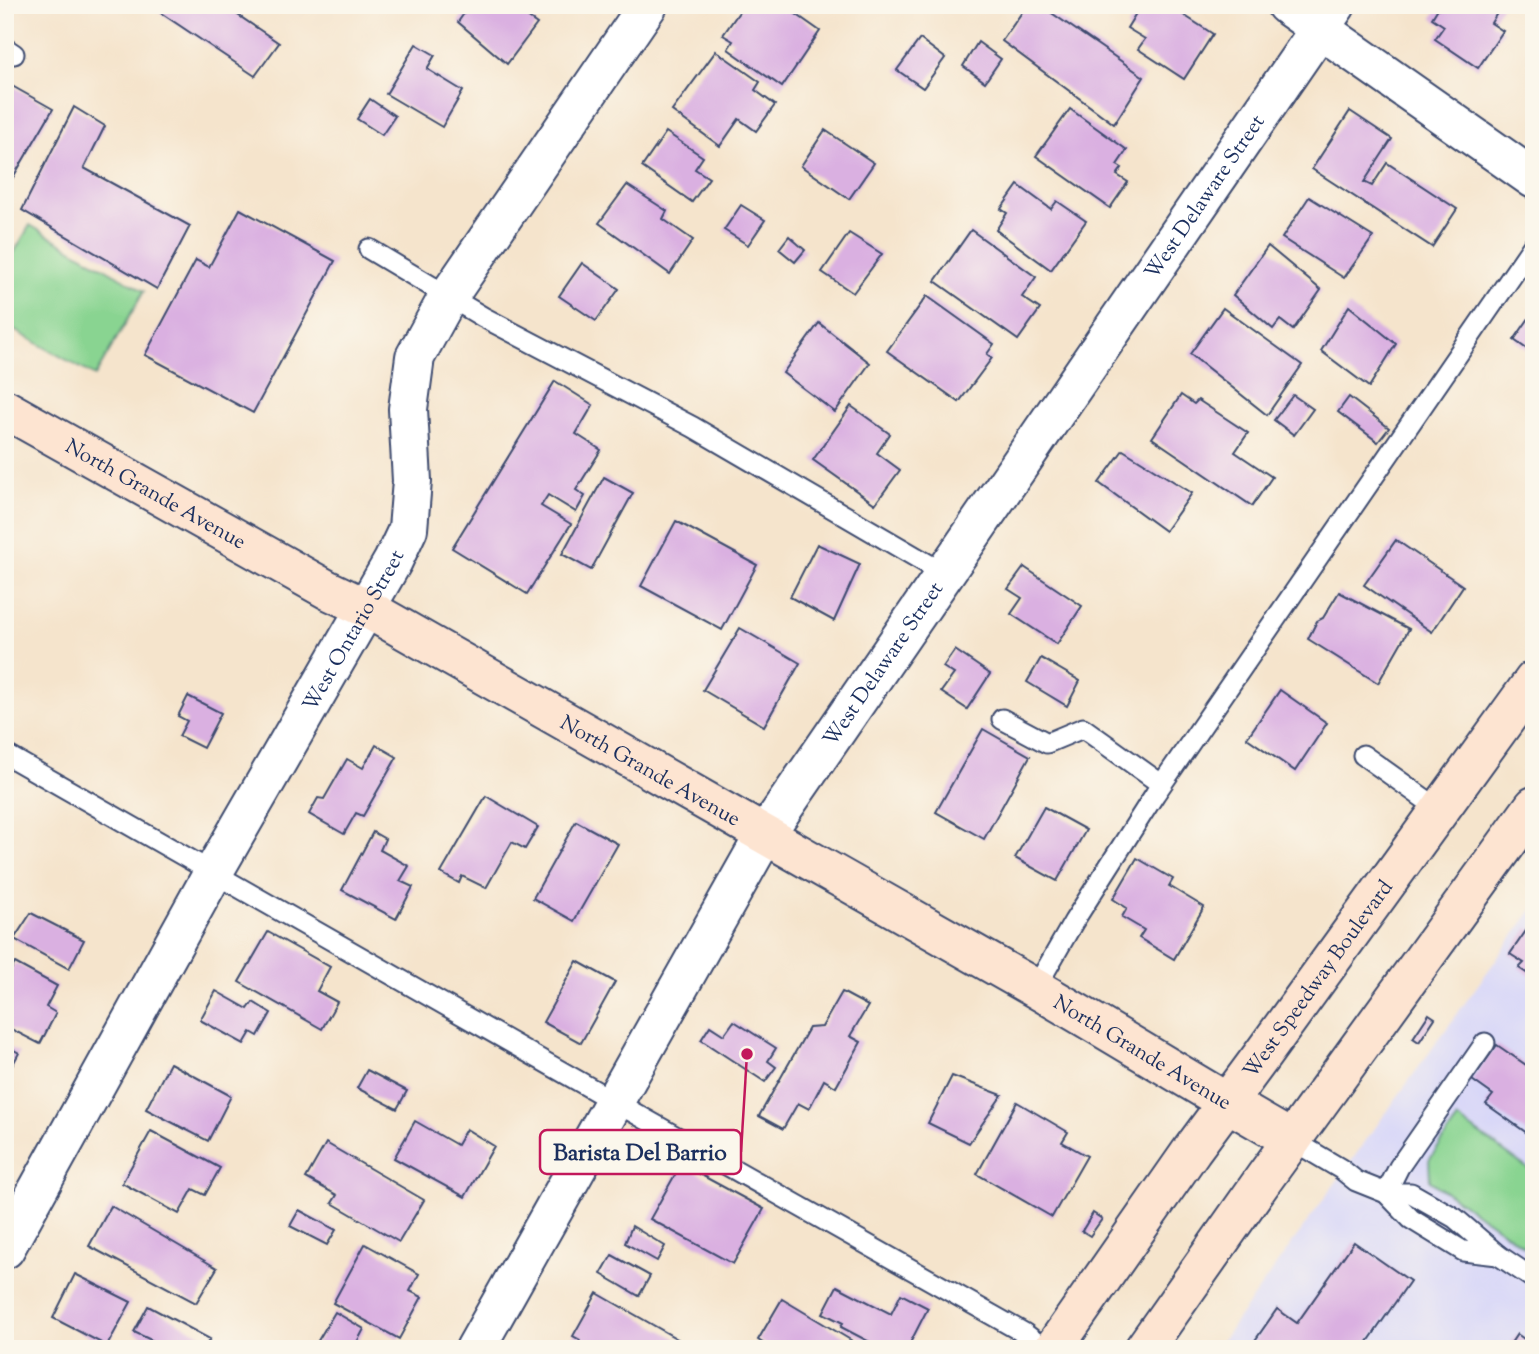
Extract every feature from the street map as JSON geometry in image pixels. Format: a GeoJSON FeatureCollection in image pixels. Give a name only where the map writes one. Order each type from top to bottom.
{"type":"FeatureCollection","features":[{"type":"Feature","properties":{"kind":"main road","name":"North Grande Avenue"},"geometry":{"type":"LineString","coordinates":[[5,409],[328,590],[366,608],[1035,989],[1292,1140]]}},
{"type":"Feature","properties":{"kind":"main road","name":"West Speedway Boulevard"},"geometry":{"type":"LineString","coordinates":[[1053,1349],[1226,1102],[1534,680]]}},
{"type":"Feature","properties":{"kind":"main road"},"geometry":{"type":"LineString","coordinates":[[1144,1349],[1534,806]]}},
{"type":"Feature","properties":{"kind":"street","name":"West Ontario Street"},"geometry":{"type":"LineString","coordinates":[[5,1250],[213,873],[393,561],[408,529],[412,481],[408,409],[415,357],[448,297],[648,5]]}},
{"type":"Feature","properties":{"kind":"street"},"geometry":{"type":"LineString","coordinates":[[1286,5],[1327,17],[1534,179]]}},
{"type":"Feature","properties":{"kind":"street","name":"West Delaware Street"},"geometry":{"type":"LineString","coordinates":[[475,1349],[764,836],[1327,17]]}},
{"type":"Feature","properties":{"kind":"lane"},"geometry":{"type":"LineString","coordinates":[[1035,989],[1074,921],[1161,784],[1534,244]]}},
{"type":"Feature","properties":{"kind":"lane"},"geometry":{"type":"LineString","coordinates":[[369,249],[526,340],[693,427],[945,574]]}},
{"type":"Feature","properties":{"kind":"lane"},"geometry":{"type":"LineString","coordinates":[[1002,719],[1047,743],[1083,728],[1161,784]]}},
{"type":"Feature","properties":{"kind":"lane"},"geometry":{"type":"LineString","coordinates":[[5,754],[1024,1333],[1045,1349]]}},
{"type":"Feature","properties":{"kind":"lane"},"geometry":{"type":"LineString","coordinates":[[1363,755],[1440,810]]}},
{"type":"Feature","properties":{"kind":"lane"},"geometry":{"type":"LineString","coordinates":[[1386,1193],[1399,1167],[1485,1043]]}},
{"type":"Feature","properties":{"kind":"lane"},"geometry":{"type":"LineString","coordinates":[[1292,1140],[1356,1181],[1386,1193],[1410,1219],[1463,1251],[1498,1255],[1534,1279]]}},
{"type":"Feature","properties":{"kind":"shaded area"},"geometry":{"type":"Polygon","coordinates":[[[1534,907],[1534,1349],[1216,1349],[1534,907]]]}},
{"type":"Feature","properties":{"kind":"green space"},"geometry":{"type":"Polygon","coordinates":[[[30,225],[144,291],[95,376],[5,325],[5,268],[30,225]]]}},
{"type":"Feature","properties":{"kind":"green space"},"geometry":{"type":"Polygon","coordinates":[[[1458,1119],[1534,1173],[1534,1253],[1430,1181],[1429,1160],[1458,1119]]]}},
{"type":"Feature","properties":{"kind":"building"},"geometry":{"type":"Polygon","coordinates":[[[149,5],[223,5],[279,43],[255,76],[149,5]]]}},
{"type":"Feature","properties":{"kind":"building"},"geometry":{"type":"Polygon","coordinates":[[[470,5],[510,5],[537,24],[507,64],[458,22],[470,5]]]}},
{"type":"Feature","properties":{"kind":"building"},"geometry":{"type":"Polygon","coordinates":[[[744,5],[783,5],[820,31],[782,87],[728,49],[733,41],[723,35],[744,5]]]}},
{"type":"Feature","properties":{"kind":"building"},"geometry":{"type":"Polygon","coordinates":[[[1027,5],[1040,5],[1144,77],[1114,124],[1002,41],[1027,5]]]}},
{"type":"Feature","properties":{"kind":"building"},"geometry":{"type":"Polygon","coordinates":[[[1141,5],[1168,5],[1213,34],[1184,79],[1138,49],[1145,39],[1127,28],[1141,5]]]}},
{"type":"Feature","properties":{"kind":"building"},"geometry":{"type":"Polygon","coordinates":[[[1440,5],[1502,5],[1491,23],[1503,31],[1478,68],[1435,39],[1444,26],[1432,18],[1440,5]]]}},
{"type":"Feature","properties":{"kind":"building"},"geometry":{"type":"Polygon","coordinates":[[[920,39],[945,58],[923,88],[897,70],[920,39]]]}},
{"type":"Feature","properties":{"kind":"building"},"geometry":{"type":"Polygon","coordinates":[[[978,42],[1001,59],[985,82],[963,66],[978,42]]]}},
{"type":"Feature","properties":{"kind":"building"},"geometry":{"type":"Polygon","coordinates":[[[416,44],[435,55],[427,69],[463,91],[442,127],[386,94],[416,44]]]}},
{"type":"Feature","properties":{"kind":"building"},"geometry":{"type":"Polygon","coordinates":[[[716,51],[760,82],[755,90],[775,105],[756,131],[739,119],[720,146],[672,111],[716,51]]]}},
{"type":"Feature","properties":{"kind":"building"},"geometry":{"type":"Polygon","coordinates":[[[5,82],[53,109],[5,191],[5,82]]]}},
{"type":"Feature","properties":{"kind":"building"},"geometry":{"type":"Polygon","coordinates":[[[370,99],[395,116],[382,135],[357,119],[370,99]]]}},
{"type":"Feature","properties":{"kind":"building"},"geometry":{"type":"Polygon","coordinates":[[[74,107],[105,126],[84,168],[190,226],[157,289],[22,210],[74,107]]]}},
{"type":"Feature","properties":{"kind":"building"},"geometry":{"type":"Polygon","coordinates":[[[1070,109],[1127,150],[1117,165],[1122,168],[1117,175],[1128,182],[1110,208],[1036,156],[1070,109]]]}},
{"type":"Feature","properties":{"kind":"building"},"geometry":{"type":"Polygon","coordinates":[[[1350,111],[1392,139],[1364,182],[1372,186],[1387,163],[1457,209],[1432,247],[1312,169],[1350,111]]]}},
{"type":"Feature","properties":{"kind":"building"},"geometry":{"type":"Polygon","coordinates":[[[825,130],[874,163],[849,199],[801,166],[825,130]]]}},
{"type":"Feature","properties":{"kind":"building"},"geometry":{"type":"Polygon","coordinates":[[[666,132],[703,157],[695,169],[709,178],[692,202],[642,167],[666,132]]]}},
{"type":"Feature","properties":{"kind":"building"},"geometry":{"type":"Polygon","coordinates":[[[627,185],[667,211],[663,219],[693,240],[670,274],[599,223],[627,185]]]}},
{"type":"Feature","properties":{"kind":"building"},"geometry":{"type":"Polygon","coordinates":[[[1018,185],[1051,209],[1057,201],[1086,221],[1051,270],[996,230],[1007,213],[1001,209],[1018,185]]]}},
{"type":"Feature","properties":{"kind":"building"},"geometry":{"type":"Polygon","coordinates":[[[1309,197],[1373,237],[1344,278],[1282,238],[1309,197]]]}},
{"type":"Feature","properties":{"kind":"building"},"geometry":{"type":"Polygon","coordinates":[[[741,205],[765,220],[748,245],[724,230],[741,205]]]}},
{"type":"Feature","properties":{"kind":"building"},"geometry":{"type":"Polygon","coordinates":[[[240,209],[335,261],[253,413],[145,355],[196,260],[209,267],[240,209]]]}},
{"type":"Feature","properties":{"kind":"building"},"geometry":{"type":"Polygon","coordinates":[[[971,230],[1036,277],[1022,297],[1040,309],[1018,340],[935,281],[971,230]]]}},
{"type":"Feature","properties":{"kind":"building"},"geometry":{"type":"Polygon","coordinates":[[[849,233],[882,254],[853,293],[822,272],[849,233]]]}},
{"type":"Feature","properties":{"kind":"building"},"geometry":{"type":"Polygon","coordinates":[[[789,236],[805,250],[795,262],[779,249],[789,236]]]}},
{"type":"Feature","properties":{"kind":"building"},"geometry":{"type":"Polygon","coordinates":[[[1268,246],[1321,290],[1293,330],[1280,320],[1273,329],[1233,295],[1268,246]]]}},
{"type":"Feature","properties":{"kind":"building"},"geometry":{"type":"Polygon","coordinates":[[[582,263],[619,289],[596,321],[559,296],[582,263]]]}},
{"type":"Feature","properties":{"kind":"building"},"geometry":{"type":"Polygon","coordinates":[[[927,296],[994,344],[987,354],[992,358],[959,402],[887,351],[927,296]]]}},
{"type":"Feature","properties":{"kind":"building"},"geometry":{"type":"Polygon","coordinates":[[[1349,306],[1396,344],[1369,387],[1321,351],[1349,306]]]}},
{"type":"Feature","properties":{"kind":"building"},"geometry":{"type":"Polygon","coordinates":[[[1223,308],[1302,365],[1267,415],[1190,354],[1223,308]]]}},
{"type":"Feature","properties":{"kind":"building"},"geometry":{"type":"Polygon","coordinates":[[[1534,311],[1534,354],[1514,340],[1534,311]]]}},
{"type":"Feature","properties":{"kind":"building"},"geometry":{"type":"Polygon","coordinates":[[[819,323],[870,363],[835,412],[783,373],[819,323]]]}},
{"type":"Feature","properties":{"kind":"building"},"geometry":{"type":"Polygon","coordinates":[[[555,381],[593,405],[576,434],[601,450],[576,490],[585,496],[576,512],[548,495],[541,506],[571,524],[527,594],[452,548],[555,381]]]}},
{"type":"Feature","properties":{"kind":"building"},"geometry":{"type":"Polygon","coordinates":[[[1181,395],[1194,404],[1198,400],[1248,433],[1235,452],[1272,477],[1252,506],[1152,438],[1181,395]]]}},
{"type":"Feature","properties":{"kind":"building"},"geometry":{"type":"Polygon","coordinates":[[[1293,395],[1313,409],[1294,435],[1274,420],[1293,395]]]}},
{"type":"Feature","properties":{"kind":"building"},"geometry":{"type":"Polygon","coordinates":[[[1349,397],[1389,428],[1378,442],[1338,412],[1349,397]]]}},
{"type":"Feature","properties":{"kind":"building"},"geometry":{"type":"Polygon","coordinates":[[[851,406],[890,434],[877,453],[900,470],[875,504],[813,460],[851,406]]]}},
{"type":"Feature","properties":{"kind":"building"},"geometry":{"type":"Polygon","coordinates":[[[1123,450],[1192,493],[1165,531],[1099,483],[1123,450]]]}},
{"type":"Feature","properties":{"kind":"building"},"geometry":{"type":"Polygon","coordinates":[[[604,477],[633,493],[591,570],[562,554],[604,477]]]}},
{"type":"Feature","properties":{"kind":"building"},"geometry":{"type":"Polygon","coordinates":[[[676,521],[757,565],[722,630],[641,586],[676,521]]]}},
{"type":"Feature","properties":{"kind":"building"},"geometry":{"type":"Polygon","coordinates":[[[1396,540],[1463,586],[1432,632],[1364,585],[1396,540]]]}},
{"type":"Feature","properties":{"kind":"building"},"geometry":{"type":"Polygon","coordinates":[[[817,544],[860,564],[834,621],[790,597],[817,544]]]}},
{"type":"Feature","properties":{"kind":"building"},"geometry":{"type":"Polygon","coordinates":[[[1024,567],[1082,606],[1057,644],[1011,614],[1022,598],[1008,589],[1024,567]]]}},
{"type":"Feature","properties":{"kind":"building"},"geometry":{"type":"Polygon","coordinates":[[[1339,592],[1409,629],[1378,683],[1308,639],[1317,621],[1323,618],[1339,592]]]}},
{"type":"Feature","properties":{"kind":"building"},"geometry":{"type":"Polygon","coordinates":[[[740,628],[800,663],[764,726],[703,690],[740,628]]]}},
{"type":"Feature","properties":{"kind":"building"},"geometry":{"type":"Polygon","coordinates":[[[955,650],[990,674],[967,709],[941,692],[954,674],[943,667],[955,650]]]}},
{"type":"Feature","properties":{"kind":"building"},"geometry":{"type":"Polygon","coordinates":[[[1041,658],[1080,681],[1067,706],[1027,682],[1041,658]]]}},
{"type":"Feature","properties":{"kind":"building"},"geometry":{"type":"Polygon","coordinates":[[[1280,690],[1327,723],[1295,771],[1247,738],[1280,690]]]}},
{"type":"Feature","properties":{"kind":"building"},"geometry":{"type":"Polygon","coordinates":[[[188,696],[221,713],[203,748],[179,736],[187,721],[178,716],[188,696]]]}},
{"type":"Feature","properties":{"kind":"building"},"geometry":{"type":"Polygon","coordinates":[[[983,729],[1030,756],[984,839],[936,812],[983,729]]]}},
{"type":"Feature","properties":{"kind":"building"},"geometry":{"type":"Polygon","coordinates":[[[376,745],[397,757],[363,816],[356,813],[344,834],[309,814],[318,798],[324,799],[347,759],[363,768],[376,745]]]}},
{"type":"Feature","properties":{"kind":"building"},"geometry":{"type":"Polygon","coordinates":[[[486,796],[538,827],[525,849],[512,842],[486,888],[462,876],[459,883],[441,873],[486,796]]]}},
{"type":"Feature","properties":{"kind":"building"},"geometry":{"type":"Polygon","coordinates":[[[1044,807],[1086,830],[1057,881],[1015,858],[1044,807]]]}},
{"type":"Feature","properties":{"kind":"building"},"geometry":{"type":"Polygon","coordinates":[[[576,821],[618,844],[574,921],[533,898],[576,821]]]}},
{"type":"Feature","properties":{"kind":"building"},"geometry":{"type":"Polygon","coordinates":[[[373,832],[385,839],[380,850],[409,866],[400,881],[413,887],[396,919],[342,890],[373,832]]]}},
{"type":"Feature","properties":{"kind":"building"},"geometry":{"type":"Polygon","coordinates":[[[1137,858],[1173,879],[1169,886],[1204,907],[1174,959],[1139,938],[1144,930],[1122,917],[1127,908],[1113,899],[1137,858]]]}},
{"type":"Feature","properties":{"kind":"building"},"geometry":{"type":"Polygon","coordinates":[[[31,913],[84,940],[69,969],[14,939],[31,913]]]}},
{"type":"Feature","properties":{"kind":"building"},"geometry":{"type":"Polygon","coordinates":[[[1528,928],[1534,932],[1534,978],[1519,968],[1524,963],[1510,954],[1528,928]]]}},
{"type":"Feature","properties":{"kind":"building"},"geometry":{"type":"Polygon","coordinates":[[[268,932],[330,967],[317,991],[337,1002],[322,1029],[239,982],[268,932]]]}},
{"type":"Feature","properties":{"kind":"building"},"geometry":{"type":"Polygon","coordinates":[[[577,961],[615,982],[581,1043],[543,1022],[577,961]]]}},
{"type":"Feature","properties":{"kind":"building"},"geometry":{"type":"Polygon","coordinates":[[[15,963],[57,986],[46,1007],[56,1013],[40,1044],[5,1026],[5,980],[15,963]]]}},
{"type":"Feature","properties":{"kind":"building"},"geometry":{"type":"Polygon","coordinates":[[[216,991],[248,1009],[253,1002],[271,1013],[258,1036],[251,1032],[244,1044],[200,1020],[216,991]]]}},
{"type":"Feature","properties":{"kind":"building"},"geometry":{"type":"Polygon","coordinates":[[[842,992],[868,1006],[850,1036],[861,1042],[836,1087],[824,1080],[809,1109],[798,1103],[783,1129],[759,1116],[809,1028],[822,1027],[842,992]]]}},
{"type":"Feature","properties":{"kind":"building"},"geometry":{"type":"Polygon","coordinates":[[[1429,1014],[1435,1018],[1419,1042],[1413,1038],[1429,1014]]]}},
{"type":"Feature","properties":{"kind":"building"},"geometry":{"type":"Polygon","coordinates":[[[734,1021],[776,1048],[768,1061],[776,1067],[765,1082],[701,1040],[710,1026],[724,1035],[734,1021]]]}},
{"type":"Feature","properties":{"kind":"building"},"geometry":{"type":"Polygon","coordinates":[[[5,1045],[19,1053],[5,1079],[5,1045]]]}},
{"type":"Feature","properties":{"kind":"building"},"geometry":{"type":"Polygon","coordinates":[[[1497,1045],[1532,1069],[1534,1066],[1534,1138],[1486,1104],[1493,1095],[1472,1080],[1497,1045]]]}},
{"type":"Feature","properties":{"kind":"building"},"geometry":{"type":"Polygon","coordinates":[[[170,1063],[231,1096],[208,1141],[146,1109],[170,1063]]]}},
{"type":"Feature","properties":{"kind":"building"},"geometry":{"type":"Polygon","coordinates":[[[367,1070],[407,1091],[397,1109],[357,1088],[367,1070]]]}},
{"type":"Feature","properties":{"kind":"building"},"geometry":{"type":"Polygon","coordinates":[[[952,1076],[1002,1095],[969,1143],[928,1123],[952,1076]]]}},
{"type":"Feature","properties":{"kind":"building"},"geometry":{"type":"Polygon","coordinates":[[[1017,1102],[1068,1132],[1062,1142],[1087,1156],[1052,1217],[977,1174],[1017,1102]]]}},
{"type":"Feature","properties":{"kind":"building"},"geometry":{"type":"Polygon","coordinates":[[[415,1121],[457,1145],[466,1129],[494,1146],[465,1197],[394,1158],[415,1121]]]}},
{"type":"Feature","properties":{"kind":"building"},"geometry":{"type":"Polygon","coordinates":[[[151,1131],[220,1168],[205,1195],[193,1189],[179,1214],[122,1183],[151,1131]]]}},
{"type":"Feature","properties":{"kind":"building"},"geometry":{"type":"Polygon","coordinates":[[[326,1143],[424,1200],[399,1242],[332,1203],[337,1195],[306,1178],[326,1143]]]}},
{"type":"Feature","properties":{"kind":"building"},"geometry":{"type":"Polygon","coordinates":[[[681,1164],[764,1209],[733,1264],[650,1219],[681,1164]]]}},
{"type":"Feature","properties":{"kind":"building"},"geometry":{"type":"Polygon","coordinates":[[[111,1206],[217,1268],[196,1303],[89,1246],[111,1206]]]}},
{"type":"Feature","properties":{"kind":"building"},"geometry":{"type":"Polygon","coordinates":[[[299,1210],[336,1230],[327,1245],[290,1226],[299,1210]]]}},
{"type":"Feature","properties":{"kind":"building"},"geometry":{"type":"Polygon","coordinates":[[[1093,1213],[1102,1219],[1090,1236],[1082,1231],[1093,1213]]]}},
{"type":"Feature","properties":{"kind":"building"},"geometry":{"type":"Polygon","coordinates":[[[632,1226],[665,1246],[657,1261],[625,1243],[632,1226]]]}},
{"type":"Feature","properties":{"kind":"building"},"geometry":{"type":"Polygon","coordinates":[[[1354,1242],[1410,1281],[1363,1349],[1249,1349],[1277,1309],[1297,1323],[1354,1242]]]}},
{"type":"Feature","properties":{"kind":"building"},"geometry":{"type":"Polygon","coordinates":[[[365,1244],[419,1274],[410,1291],[422,1297],[399,1339],[333,1303],[365,1244]]]}},
{"type":"Feature","properties":{"kind":"building"},"geometry":{"type":"Polygon","coordinates":[[[612,1255],[650,1276],[639,1296],[601,1274],[612,1255]]]}},
{"type":"Feature","properties":{"kind":"building"},"geometry":{"type":"Polygon","coordinates":[[[75,1274],[131,1302],[107,1346],[53,1318],[75,1274]]]}},
{"type":"Feature","properties":{"kind":"building"},"geometry":{"type":"Polygon","coordinates":[[[837,1286],[891,1314],[901,1294],[928,1308],[907,1349],[883,1349],[841,1327],[843,1323],[823,1313],[837,1286]]]}},
{"type":"Feature","properties":{"kind":"building"},"geometry":{"type":"Polygon","coordinates":[[[597,1293],[686,1344],[684,1349],[575,1349],[580,1340],[573,1336],[597,1293]]]}},
{"type":"Feature","properties":{"kind":"building"},"geometry":{"type":"Polygon","coordinates":[[[782,1299],[854,1342],[850,1349],[772,1349],[758,1340],[782,1299]]]}},
{"type":"Feature","properties":{"kind":"building"},"geometry":{"type":"Polygon","coordinates":[[[148,1306],[210,1339],[203,1349],[170,1349],[134,1332],[148,1306]]]}},
{"type":"Feature","properties":{"kind":"building"},"geometry":{"type":"Polygon","coordinates":[[[335,1312],[364,1329],[355,1346],[360,1349],[313,1349],[335,1312]]]}},
{"type":"Feature","properties":{"kind":"building"},"geometry":{"type":"Polygon","coordinates":[[[1517,1334],[1534,1346],[1534,1349],[1507,1349],[1517,1334]]]}},
{"type":"Feature","properties":{"kind":"place","name":"Barista Del Barrio"},"geometry":{"type":"Point","coordinates":[747,1054]}}]}
